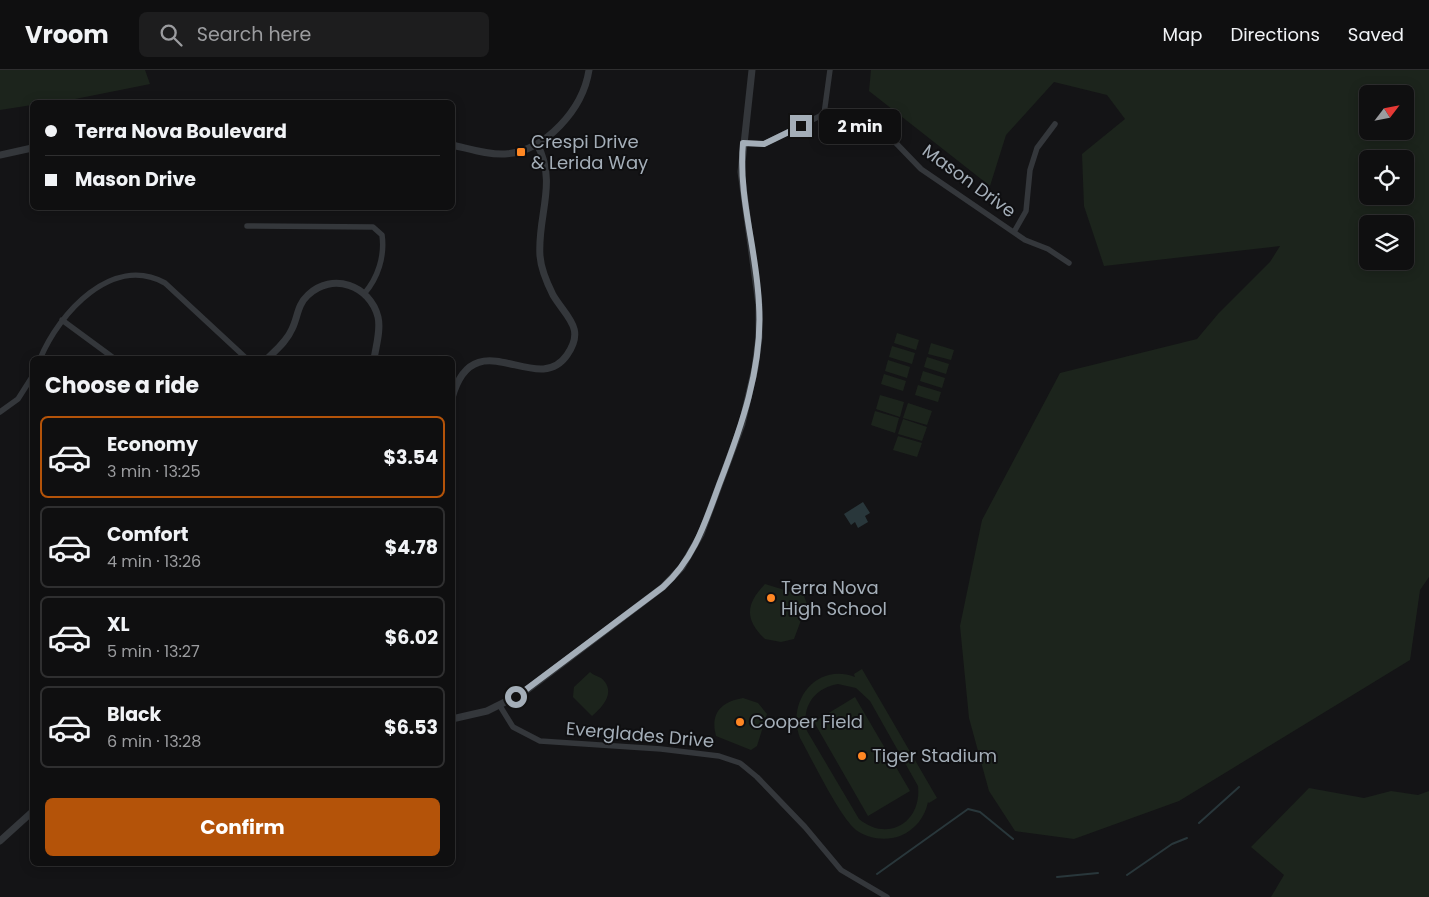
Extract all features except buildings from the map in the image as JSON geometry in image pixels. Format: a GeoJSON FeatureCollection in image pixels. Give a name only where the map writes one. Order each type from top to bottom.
{"type":"FeatureCollection","features":[{"type":"Feature","properties":{"kind":"street"},"geometry":{"type":"LineString","coordinates":[[455,146],[501,154],[516,152],[536,144],[555,130],[578,102],[587,82],[589,70]]}},
{"type":"Feature","properties":{"kind":"street"},"geometry":{"type":"LineString","coordinates":[[455,718],[474,715],[500,706],[534,685],[663,587],[682,567],[701,534],[742,424],[755,368],[759,337],[758,288],[742,188],[743,143],[752,70]]}},
{"type":"Feature","properties":{"kind":"street"},"geometry":{"type":"LineString","coordinates":[[824,114],[830,70]]}},
{"type":"Feature","properties":{"kind":"street","name":"Mason Drive"},"geometry":{"type":"LineString","coordinates":[[743,143],[758,145],[770,142],[824,114],[848,114],[866,122],[900,146],[921,169],[1014,232],[1032,244],[1048,249],[1069,263]]}},
{"type":"Feature","properties":{"kind":"street"},"geometry":{"type":"LineString","coordinates":[[1014,232],[1026,211],[1030,170],[1037,148],[1055,124]]}},
{"type":"Feature","properties":{"kind":"street"},"geometry":{"type":"LineString","coordinates":[[455,390],[460,378],[468,369],[483,362],[502,361],[542,371],[561,362],[572,344],[575,333],[572,320],[555,297],[543,272],[540,255],[546,165],[536,144]]}},
{"type":"Feature","properties":{"kind":"street"},"geometry":{"type":"LineString","coordinates":[[0,155],[30,148]]}},
{"type":"Feature","properties":{"kind":"street"},"geometry":{"type":"LineString","coordinates":[[247,226],[373,227],[382,235],[382,248],[376,278],[364,294]]}},
{"type":"Feature","properties":{"kind":"street"},"geometry":{"type":"LineString","coordinates":[[42,356],[62,320],[79,302],[114,279],[131,274],[149,276],[172,289],[243,356]]}},
{"type":"Feature","properties":{"kind":"street"},"geometry":{"type":"LineString","coordinates":[[270,356],[288,335],[299,306],[314,290],[329,283],[338,283],[356,288],[364,294],[378,317],[379,326],[374,356]]}},
{"type":"Feature","properties":{"kind":"street"},"geometry":{"type":"LineString","coordinates":[[62,320],[110,356]]}},
{"type":"Feature","properties":{"kind":"street"},"geometry":{"type":"LineString","coordinates":[[0,412],[18,398],[30,379]]}},
{"type":"Feature","properties":{"kind":"street","name":"Everglades Drive"},"geometry":{"type":"LineString","coordinates":[[500,706],[513,727],[540,741],[589,746],[661,749],[719,756],[740,763],[757,777],[806,827],[841,870],[887,897]]}},
{"type":"Feature","properties":{"kind":"street"},"geometry":{"type":"LineString","coordinates":[[0,841],[30,814]]}},
{"type":"Feature","properties":{"kind":"shaded area"},"geometry":{"type":"Polygon","coordinates":[[[0,70],[145,70],[150,84],[75,99],[30,100],[30,105],[0,110],[0,70]]]}},
{"type":"Feature","properties":{"kind":"shaded area"},"geometry":{"type":"Polygon","coordinates":[[[871,70],[1429,70],[1429,577],[1420,590],[1410,660],[1179,801],[1074,839],[1015,831],[989,791],[969,718],[960,626],[982,520],[1060,373],[1197,339],[1218,314],[1270,262],[1280,246],[1104,266],[1084,206],[1082,154],[1125,119],[1107,95],[1054,82],[1006,135],[990,186],[869,91],[871,70]]]}},
{"type":"Feature","properties":{"kind":"shaded area"},"geometry":{"type":"Polygon","coordinates":[[[897,333],[919,340],[916,350],[894,343],[897,333]]]}},
{"type":"Feature","properties":{"kind":"shaded area"},"geometry":{"type":"Polygon","coordinates":[[[931,343],[954,350],[951,360],[928,354],[931,343]]]}},
{"type":"Feature","properties":{"kind":"shaded area"},"geometry":{"type":"Polygon","coordinates":[[[892,346],[915,353],[912,364],[889,357],[892,346]]]}},
{"type":"Feature","properties":{"kind":"shaded area"},"geometry":{"type":"Polygon","coordinates":[[[927,357],[949,364],[946,374],[924,367],[927,357]]]}},
{"type":"Feature","properties":{"kind":"shaded area"},"geometry":{"type":"Polygon","coordinates":[[[888,360],[910,367],[907,378],[885,371],[888,360]]]}},
{"type":"Feature","properties":{"kind":"shaded area"},"geometry":{"type":"Polygon","coordinates":[[[923,371],[945,378],[942,388],[920,381],[923,371]]]}},
{"type":"Feature","properties":{"kind":"shaded area"},"geometry":{"type":"Polygon","coordinates":[[[884,374],[906,381],[903,391],[881,384],[884,374]]]}},
{"type":"Feature","properties":{"kind":"shaded area"},"geometry":{"type":"Polygon","coordinates":[[[918,385],[941,392],[938,402],[915,395],[918,385]]]}},
{"type":"Feature","properties":{"kind":"shaded area"},"geometry":{"type":"Polygon","coordinates":[[[880,395],[904,402],[900,417],[876,409],[880,395]]]}},
{"type":"Feature","properties":{"kind":"shaded area"},"geometry":{"type":"Polygon","coordinates":[[[908,403],[932,411],[927,425],[903,418],[908,403]]]}},
{"type":"Feature","properties":{"kind":"shaded area"},"geometry":{"type":"Polygon","coordinates":[[[875,411],[899,418],[895,433],[871,425],[875,411]]]}},
{"type":"Feature","properties":{"kind":"shaded area"},"geometry":{"type":"Polygon","coordinates":[[[903,419],[927,427],[922,441],[898,434],[903,419]]]}},
{"type":"Feature","properties":{"kind":"shaded area"},"geometry":{"type":"Polygon","coordinates":[[[898,436],[922,443],[917,457],[893,450],[898,436]]]}},
{"type":"Feature","properties":{"kind":"shaded area"},"geometry":{"type":"Polygon","coordinates":[[[863,502],[870,513],[865,516],[868,522],[858,528],[855,522],[851,525],[844,514],[863,502]]]}},
{"type":"Feature","properties":{"kind":"shaded area"},"geometry":{"type":"Polygon","coordinates":[[[765,584],[804,596],[807,604],[794,639],[781,642],[765,639],[753,625],[750,611],[751,605],[765,584]]]}},
{"type":"Feature","properties":{"kind":"shaded area"},"geometry":{"type":"Polygon","coordinates":[[[862,669],[937,798],[928,802],[922,818],[915,827],[895,838],[877,838],[866,835],[856,830],[849,823],[834,800],[800,738],[797,711],[801,699],[808,688],[817,680],[828,675],[841,674],[855,677],[854,674],[862,669]],[[838,684],[816,694],[811,700],[806,714],[807,731],[859,819],[870,826],[891,829],[909,819],[915,810],[918,799],[918,786],[870,701],[856,688],[838,684]]]}},
{"type":"Feature","properties":{"kind":"shaded area"},"geometry":{"type":"Polygon","coordinates":[[[590,672],[601,678],[608,688],[607,699],[592,716],[573,697],[574,687],[590,672]]]}},
{"type":"Feature","properties":{"kind":"shaded area","name":"Tiger Stadium"},"geometry":{"type":"Polygon","coordinates":[[[855,697],[910,791],[868,816],[814,722],[855,697]]]}},
{"type":"Feature","properties":{"kind":"shaded area","name":"Cooper Field"},"geometry":{"type":"Polygon","coordinates":[[[743,698],[758,703],[767,714],[757,746],[751,750],[716,736],[715,721],[719,710],[729,702],[743,698]]]}},
{"type":"Feature","properties":{"kind":"shaded area"},"geometry":{"type":"Polygon","coordinates":[[[1309,788],[1364,798],[1391,791],[1418,795],[1429,791],[1429,897],[1271,897],[1284,875],[1251,847],[1309,788]]]}},
{"type":"Feature","properties":{"kind":"waterway"},"geometry":{"type":"LineString","coordinates":[[1199,823],[1239,787]]}},
{"type":"Feature","properties":{"kind":"waterway"},"geometry":{"type":"LineString","coordinates":[[877,874],[968,809],[980,812],[1013,839]]}},
{"type":"Feature","properties":{"kind":"waterway"},"geometry":{"type":"LineString","coordinates":[[1127,875],[1172,844],[1187,838]]}},
{"type":"Feature","properties":{"kind":"waterway"},"geometry":{"type":"LineString","coordinates":[[1057,877],[1098,873]]}},
{"type":"Feature","properties":{"kind":"place","name":"Crespi Drive & Lerida Way"},"geometry":{"type":"Point","coordinates":[521,152]}},
{"type":"Feature","properties":{"kind":"place","name":"Terra Nova High School"},"geometry":{"type":"Point","coordinates":[771,598]}},
{"type":"Feature","properties":{"kind":"place","name":"Cooper Field"},"geometry":{"type":"Point","coordinates":[740,722]}},
{"type":"Feature","properties":{"kind":"place","name":"Tiger Stadium"},"geometry":{"type":"Point","coordinates":[862,756]}},
{"type":"Feature","properties":{"kind":"route"},"geometry":{"type":"LineString","coordinates":[[516,697],[663,587],[682,567],[696,546],[742,424],[755,368],[759,337],[758,288],[742,188],[741,158],[743,143],[764,144],[801,126]]}}]}
